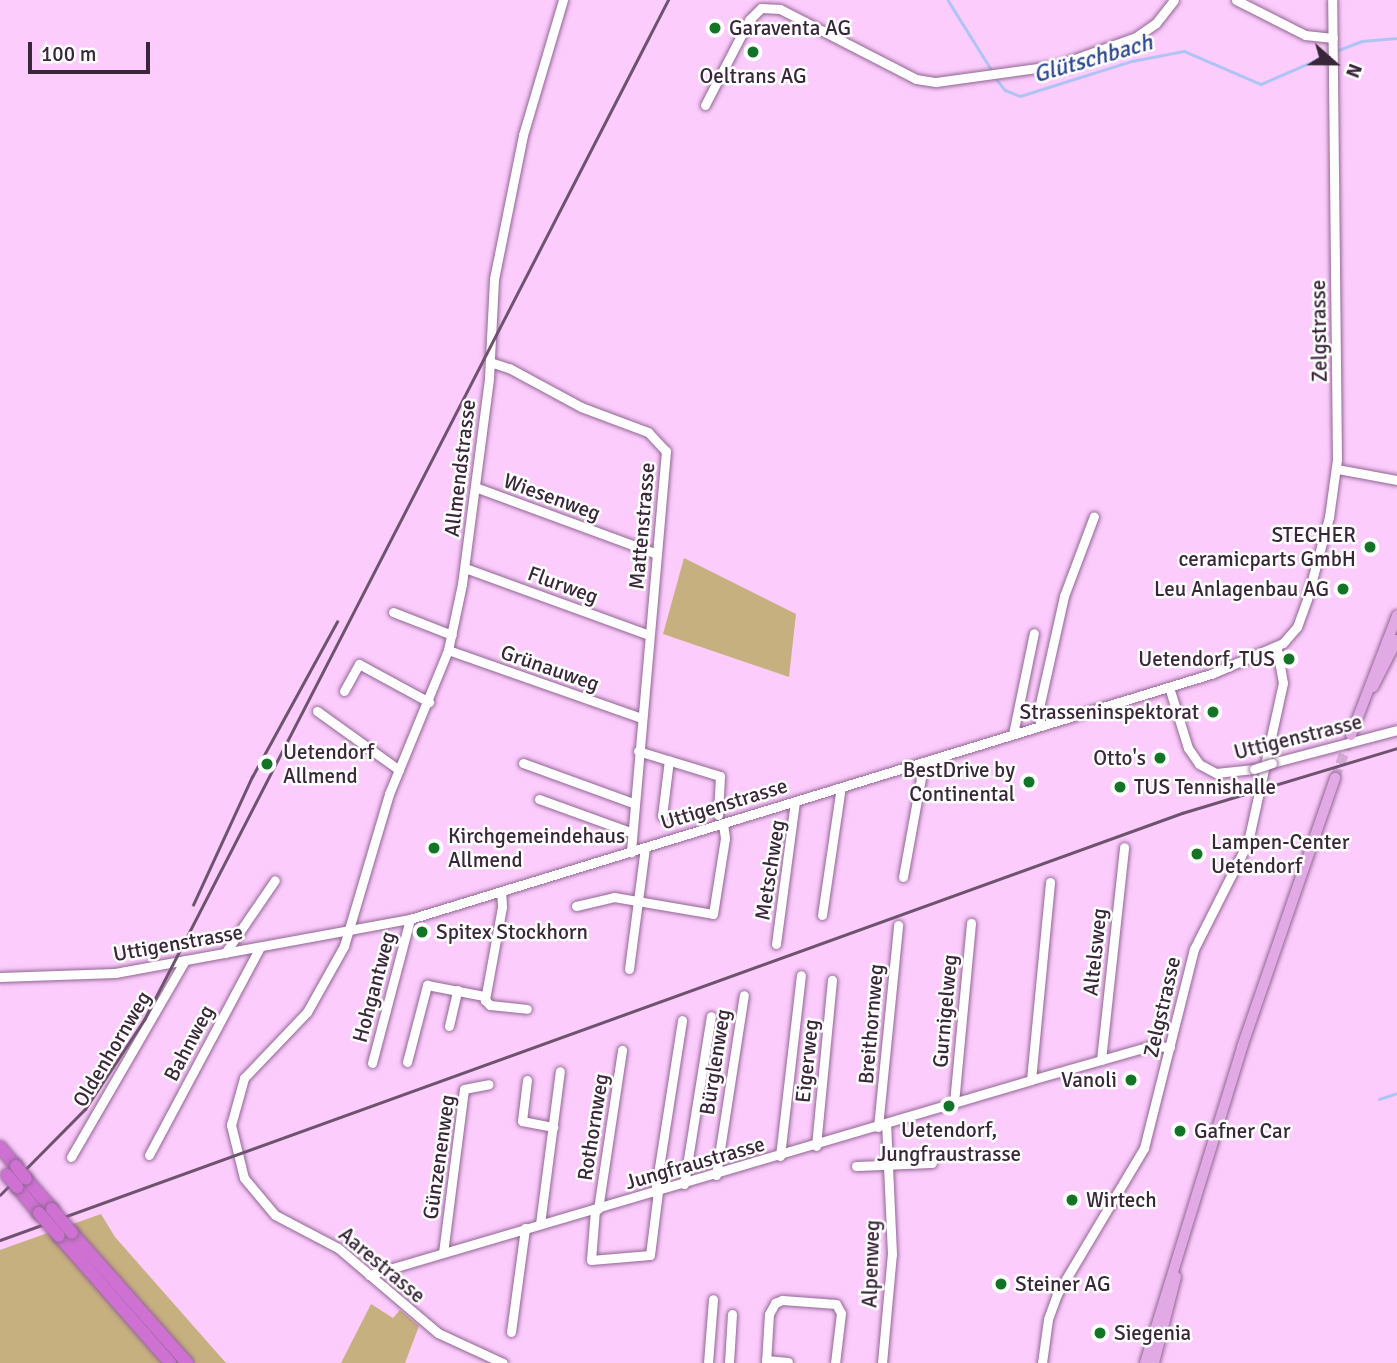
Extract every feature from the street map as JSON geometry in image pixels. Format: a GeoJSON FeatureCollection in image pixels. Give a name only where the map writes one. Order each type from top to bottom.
{"type":"FeatureCollection","features":[{"type":"Feature","properties":{"kind":"highway"},"geometry":{"type":"LineString","coordinates":[[0,1147],[7,1169],[65,1234],[170,1363]]}},
{"type":"Feature","properties":{"kind":"highway"},"geometry":{"type":"LineString","coordinates":[[65,1234],[187,1363]]}},
{"type":"Feature","properties":{"kind":"main road"},"geometry":{"type":"LineString","coordinates":[[1351,735],[1397,616]]}},
{"type":"Feature","properties":{"kind":"main road"},"geometry":{"type":"LineString","coordinates":[[1360,711],[1397,640]]}},
{"type":"Feature","properties":{"kind":"main road"},"geometry":{"type":"LineString","coordinates":[[1145,1363],[1242,1047],[1335,778]]}},
{"type":"Feature","properties":{"kind":"main road"},"geometry":{"type":"LineString","coordinates":[[1154,1363],[1179,1253]]}},
{"type":"Feature","properties":{"kind":"street","name":"Allmendstrasse"},"geometry":{"type":"LineString","coordinates":[[351,931],[399,770],[429,702],[452,635],[464,568],[490,362],[491,299],[514,177],[563,0]]}},
{"type":"Feature","properties":{"kind":"street"},"geometry":{"type":"LineString","coordinates":[[705,105],[754,12],[770,6],[916,79],[936,82],[1058,65],[1136,37],[1156,23],[1174,0]]}},
{"type":"Feature","properties":{"kind":"street"},"geometry":{"type":"LineString","coordinates":[[1236,0],[1305,35],[1333,41]]}},
{"type":"Feature","properties":{"kind":"street","name":"Zelgstrasse"},"geometry":{"type":"LineString","coordinates":[[1042,1363],[1048,1319],[1057,1294],[1144,1148],[1198,937],[1248,842],[1283,683],[1277,648],[1293,633],[1303,611],[1329,517],[1337,469],[1332,0]]}},
{"type":"Feature","properties":{"kind":"street","name":"Mattenstrasse"},"geometry":{"type":"LineString","coordinates":[[490,362],[509,368],[581,407],[656,437],[666,461],[630,832],[631,852]]}},
{"type":"Feature","properties":{"kind":"street"},"geometry":{"type":"LineString","coordinates":[[1337,469],[1397,480]]}},
{"type":"Feature","properties":{"kind":"street","name":"Wiesenweg"},"geometry":{"type":"LineString","coordinates":[[475,487],[657,554]]}},
{"type":"Feature","properties":{"kind":"street"},"geometry":{"type":"LineString","coordinates":[[1040,726],[1039,708],[1064,596],[1094,516]]}},
{"type":"Feature","properties":{"kind":"street","name":"Flurweg"},"geometry":{"type":"LineString","coordinates":[[464,568],[649,635]]}},
{"type":"Feature","properties":{"kind":"street"},"geometry":{"type":"LineString","coordinates":[[393,612],[452,635]]}},
{"type":"Feature","properties":{"kind":"street"},"geometry":{"type":"LineString","coordinates":[[1013,734],[1034,633]]}},
{"type":"Feature","properties":{"kind":"street"},"geometry":{"type":"LineString","coordinates":[[1169,687],[1277,648]]}},
{"type":"Feature","properties":{"kind":"street","name":"Grünauweg"},"geometry":{"type":"LineString","coordinates":[[448,650],[641,718]]}},
{"type":"Feature","properties":{"kind":"street"},"geometry":{"type":"LineString","coordinates":[[344,691],[359,664],[429,702]]}},
{"type":"Feature","properties":{"kind":"street","name":"Uttigenstrasse"},"geometry":{"type":"LineString","coordinates":[[0,977],[103,974],[410,919],[631,852],[721,819],[794,801],[1169,687],[1188,748],[1199,764],[1216,773],[1254,769],[1397,730]]}},
{"type":"Feature","properties":{"kind":"street"},"geometry":{"type":"LineString","coordinates":[[317,710],[399,770]]}},
{"type":"Feature","properties":{"kind":"street"},"geometry":{"type":"LineString","coordinates":[[576,906],[609,897],[713,914],[725,838],[721,819],[720,776],[638,751]]}},
{"type":"Feature","properties":{"kind":"street"},"geometry":{"type":"LineString","coordinates":[[662,816],[668,760]]}},
{"type":"Feature","properties":{"kind":"street"},"geometry":{"type":"LineString","coordinates":[[903,877],[924,762]]}},
{"type":"Feature","properties":{"kind":"street"},"geometry":{"type":"LineString","coordinates":[[523,763],[633,803]]}},
{"type":"Feature","properties":{"kind":"street"},"geometry":{"type":"LineString","coordinates":[[822,915],[841,787]]}},
{"type":"Feature","properties":{"kind":"street"},"geometry":{"type":"LineString","coordinates":[[539,799],[630,832]]}},
{"type":"Feature","properties":{"kind":"street","name":"Metschweg"},"geometry":{"type":"LineString","coordinates":[[776,944],[794,801]]}},
{"type":"Feature","properties":{"kind":"street"},"geometry":{"type":"LineString","coordinates":[[629,969],[640,902],[645,847]]}},
{"type":"Feature","properties":{"kind":"street","name":"Altelsweg"},"geometry":{"type":"LineString","coordinates":[[1101,1060],[1124,847]]}},
{"type":"Feature","properties":{"kind":"street"},"geometry":{"type":"LineString","coordinates":[[225,953],[275,880]]}},
{"type":"Feature","properties":{"kind":"street"},"geometry":{"type":"LineString","coordinates":[[1031,1080],[1050,882]]}},
{"type":"Feature","properties":{"kind":"street"},"geometry":{"type":"LineString","coordinates":[[500,891],[502,907],[484,996],[490,1006],[527,1009]]}},
{"type":"Feature","properties":{"kind":"street","name":"Hohgantweg"},"geometry":{"type":"LineString","coordinates":[[372,1063],[410,919]]}},
{"type":"Feature","properties":{"kind":"street","name":"Gurnigelweg"},"geometry":{"type":"LineString","coordinates":[[954,1103],[971,923]]}},
{"type":"Feature","properties":{"kind":"street","name":"Breithornweg"},"geometry":{"type":"LineString","coordinates":[[882,1125],[898,925]]}},
{"type":"Feature","properties":{"kind":"street","name":"Aarestrasse"},"geometry":{"type":"LineString","coordinates":[[351,931],[307,1012],[244,1078],[231,1125],[240,1169],[263,1204],[288,1225],[332,1243],[438,1334],[503,1363]]}},
{"type":"Feature","properties":{"kind":"street","name":"Bahnweg"},"geometry":{"type":"LineString","coordinates":[[149,1155],[260,947]]}},
{"type":"Feature","properties":{"kind":"street","name":"Oldenhornweg"},"geometry":{"type":"LineString","coordinates":[[71,1157],[185,960]]}},
{"type":"Feature","properties":{"kind":"street"},"geometry":{"type":"LineString","coordinates":[[780,1156],[801,975]]}},
{"type":"Feature","properties":{"kind":"street","name":"Eigerweg"},"geometry":{"type":"LineString","coordinates":[[816,1146],[832,980]]}},
{"type":"Feature","properties":{"kind":"street"},"geometry":{"type":"LineString","coordinates":[[407,1062],[427,985],[484,996]]}},
{"type":"Feature","properties":{"kind":"street"},"geometry":{"type":"LineString","coordinates":[[449,1026],[457,990]]}},
{"type":"Feature","properties":{"kind":"street","name":"Bürglenweg"},"geometry":{"type":"LineString","coordinates":[[716,1175],[744,995]]}},
{"type":"Feature","properties":{"kind":"street"},"geometry":{"type":"LineString","coordinates":[[684,1184],[711,1016]]}},
{"type":"Feature","properties":{"kind":"street"},"geometry":{"type":"LineString","coordinates":[[656,1192],[682,1020]]}},
{"type":"Feature","properties":{"kind":"street","name":"Jungfraustrasse"},"geometry":{"type":"LineString","coordinates":[[369,1275],[1150,1046],[1170,1047]]}},
{"type":"Feature","properties":{"kind":"street","name":"Rothornweg"},"geometry":{"type":"LineString","coordinates":[[622,1050],[591,1260],[650,1255],[656,1192]]}},
{"type":"Feature","properties":{"kind":"street"},"geometry":{"type":"LineString","coordinates":[[540,1224],[561,1071]]}},
{"type":"Feature","properties":{"kind":"street"},"geometry":{"type":"LineString","coordinates":[[527,1080],[522,1121],[552,1127]]}},
{"type":"Feature","properties":{"kind":"street","name":"Günzenenweg"},"geometry":{"type":"LineString","coordinates":[[443,1253],[464,1089],[489,1084]]}},
{"type":"Feature","properties":{"kind":"street","name":"Alpenweg"},"geometry":{"type":"LineString","coordinates":[[882,1125],[888,1165],[892,1262],[882,1363]]}},
{"type":"Feature","properties":{"kind":"street"},"geometry":{"type":"LineString","coordinates":[[856,1167],[932,1163]]}},
{"type":"Feature","properties":{"kind":"street"},"geometry":{"type":"LineString","coordinates":[[511,1332],[525,1228]]}},
{"type":"Feature","properties":{"kind":"street"},"geometry":{"type":"LineString","coordinates":[[708,1363],[713,1299]]}},
{"type":"Feature","properties":{"kind":"street"},"geometry":{"type":"LineString","coordinates":[[788,1362],[766,1362],[769,1314],[775,1303],[819,1302],[839,1308],[835,1363]]}},
{"type":"Feature","properties":{"kind":"street"},"geometry":{"type":"LineString","coordinates":[[729,1363],[732,1314]]}},
{"type":"Feature","properties":{"kind":"street"},"geometry":{"type":"LineString","coordinates":[[1138,1363],[1149,1346]]}},
{"type":"Feature","properties":{"kind":"shaded area"},"geometry":{"type":"Polygon","coordinates":[[[684,558],[796,614],[789,677],[663,634],[684,558]]]}},
{"type":"Feature","properties":{"kind":"shaded area"},"geometry":{"type":"Polygon","coordinates":[[[101,1214],[115,1237],[226,1363],[0,1363],[0,1250],[101,1214]]]}},
{"type":"Feature","properties":{"kind":"shaded area"},"geometry":{"type":"Polygon","coordinates":[[[371,1304],[393,1318],[400,1310],[419,1326],[405,1363],[341,1363],[371,1304]]]}},
{"type":"Feature","properties":{"kind":"waterway","name":"Glütschbach"},"geometry":{"type":"LineString","coordinates":[[948,0],[991,69]]}},
{"type":"Feature","properties":{"kind":"waterway","name":"Glütschbach"},"geometry":{"type":"LineString","coordinates":[[1336,51],[1362,41],[1397,38]]}},
{"type":"Feature","properties":{"kind":"waterway","name":"Glütschbach"},"geometry":{"type":"LineString","coordinates":[[997,80],[1005,90],[1020,96],[1132,61],[1184,51],[1261,84],[1330,54]]}},
{"type":"Feature","properties":{"kind":"waterway"},"geometry":{"type":"LineString","coordinates":[[1379,1099],[1397,1093]]}},
{"type":"Feature","properties":{"kind":"tunnel"},"geometry":{"type":"LineString","coordinates":[[1335,778],[1351,735]]}},
{"type":"Feature","properties":{"kind":"railway"},"geometry":{"type":"LineString","coordinates":[[0,1195],[85,1109],[144,1020],[668,0]]}},
{"type":"Feature","properties":{"kind":"railway"},"geometry":{"type":"LineString","coordinates":[[193,905],[252,777],[337,622]]}},
{"type":"Feature","properties":{"kind":"railway"},"geometry":{"type":"LineString","coordinates":[[0,1240],[1182,813],[1397,748]]}},
{"type":"Feature","properties":{"kind":"place","name":"Garaventa AG"},"geometry":{"type":"Point","coordinates":[715,28]}},
{"type":"Feature","properties":{"kind":"place","name":"Oeltrans AG"},"geometry":{"type":"Point","coordinates":[753,52]}},
{"type":"Feature","properties":{"kind":"place","name":"STECHER ceramicparts GmbH"},"geometry":{"type":"Point","coordinates":[1370,547]}},
{"type":"Feature","properties":{"kind":"place","name":"Leu Anlagenbau AG"},"geometry":{"type":"Point","coordinates":[1343,589]}},
{"type":"Feature","properties":{"kind":"place","name":"Uetendorf, TUS"},"geometry":{"type":"Point","coordinates":[1289,659]}},
{"type":"Feature","properties":{"kind":"place","name":"Strasseninspektorat"},"geometry":{"type":"Point","coordinates":[1213,712]}},
{"type":"Feature","properties":{"kind":"place","name":"Otto's"},"geometry":{"type":"Point","coordinates":[1160,758]}},
{"type":"Feature","properties":{"kind":"place","name":"Uetendorf Allmend"},"geometry":{"type":"Point","coordinates":[267,764]}},
{"type":"Feature","properties":{"kind":"place","name":"BestDrive by Continental"},"geometry":{"type":"Point","coordinates":[1029,782]}},
{"type":"Feature","properties":{"kind":"place","name":"TUS Tennishalle"},"geometry":{"type":"Point","coordinates":[1120,787]}},
{"type":"Feature","properties":{"kind":"place","name":"Kirchgemeindehaus Allmend"},"geometry":{"type":"Point","coordinates":[434,848]}},
{"type":"Feature","properties":{"kind":"place","name":"Lampen-Center Uetendorf"},"geometry":{"type":"Point","coordinates":[1197,854]}},
{"type":"Feature","properties":{"kind":"place","name":"Spitex Stockhorn"},"geometry":{"type":"Point","coordinates":[422,932]}},
{"type":"Feature","properties":{"kind":"place","name":"Vanoli"},"geometry":{"type":"Point","coordinates":[1131,1080]}},
{"type":"Feature","properties":{"kind":"place","name":"Uetendorf, Jungfraustrasse"},"geometry":{"type":"Point","coordinates":[949,1106]}},
{"type":"Feature","properties":{"kind":"place","name":"Gafner Car"},"geometry":{"type":"Point","coordinates":[1180,1131]}},
{"type":"Feature","properties":{"kind":"place","name":"Wirtech"},"geometry":{"type":"Point","coordinates":[1072,1200]}},
{"type":"Feature","properties":{"kind":"place","name":"Steiner AG"},"geometry":{"type":"Point","coordinates":[1001,1284]}},
{"type":"Feature","properties":{"kind":"place","name":"Siegenia"},"geometry":{"type":"Point","coordinates":[1100,1333]}}]}
